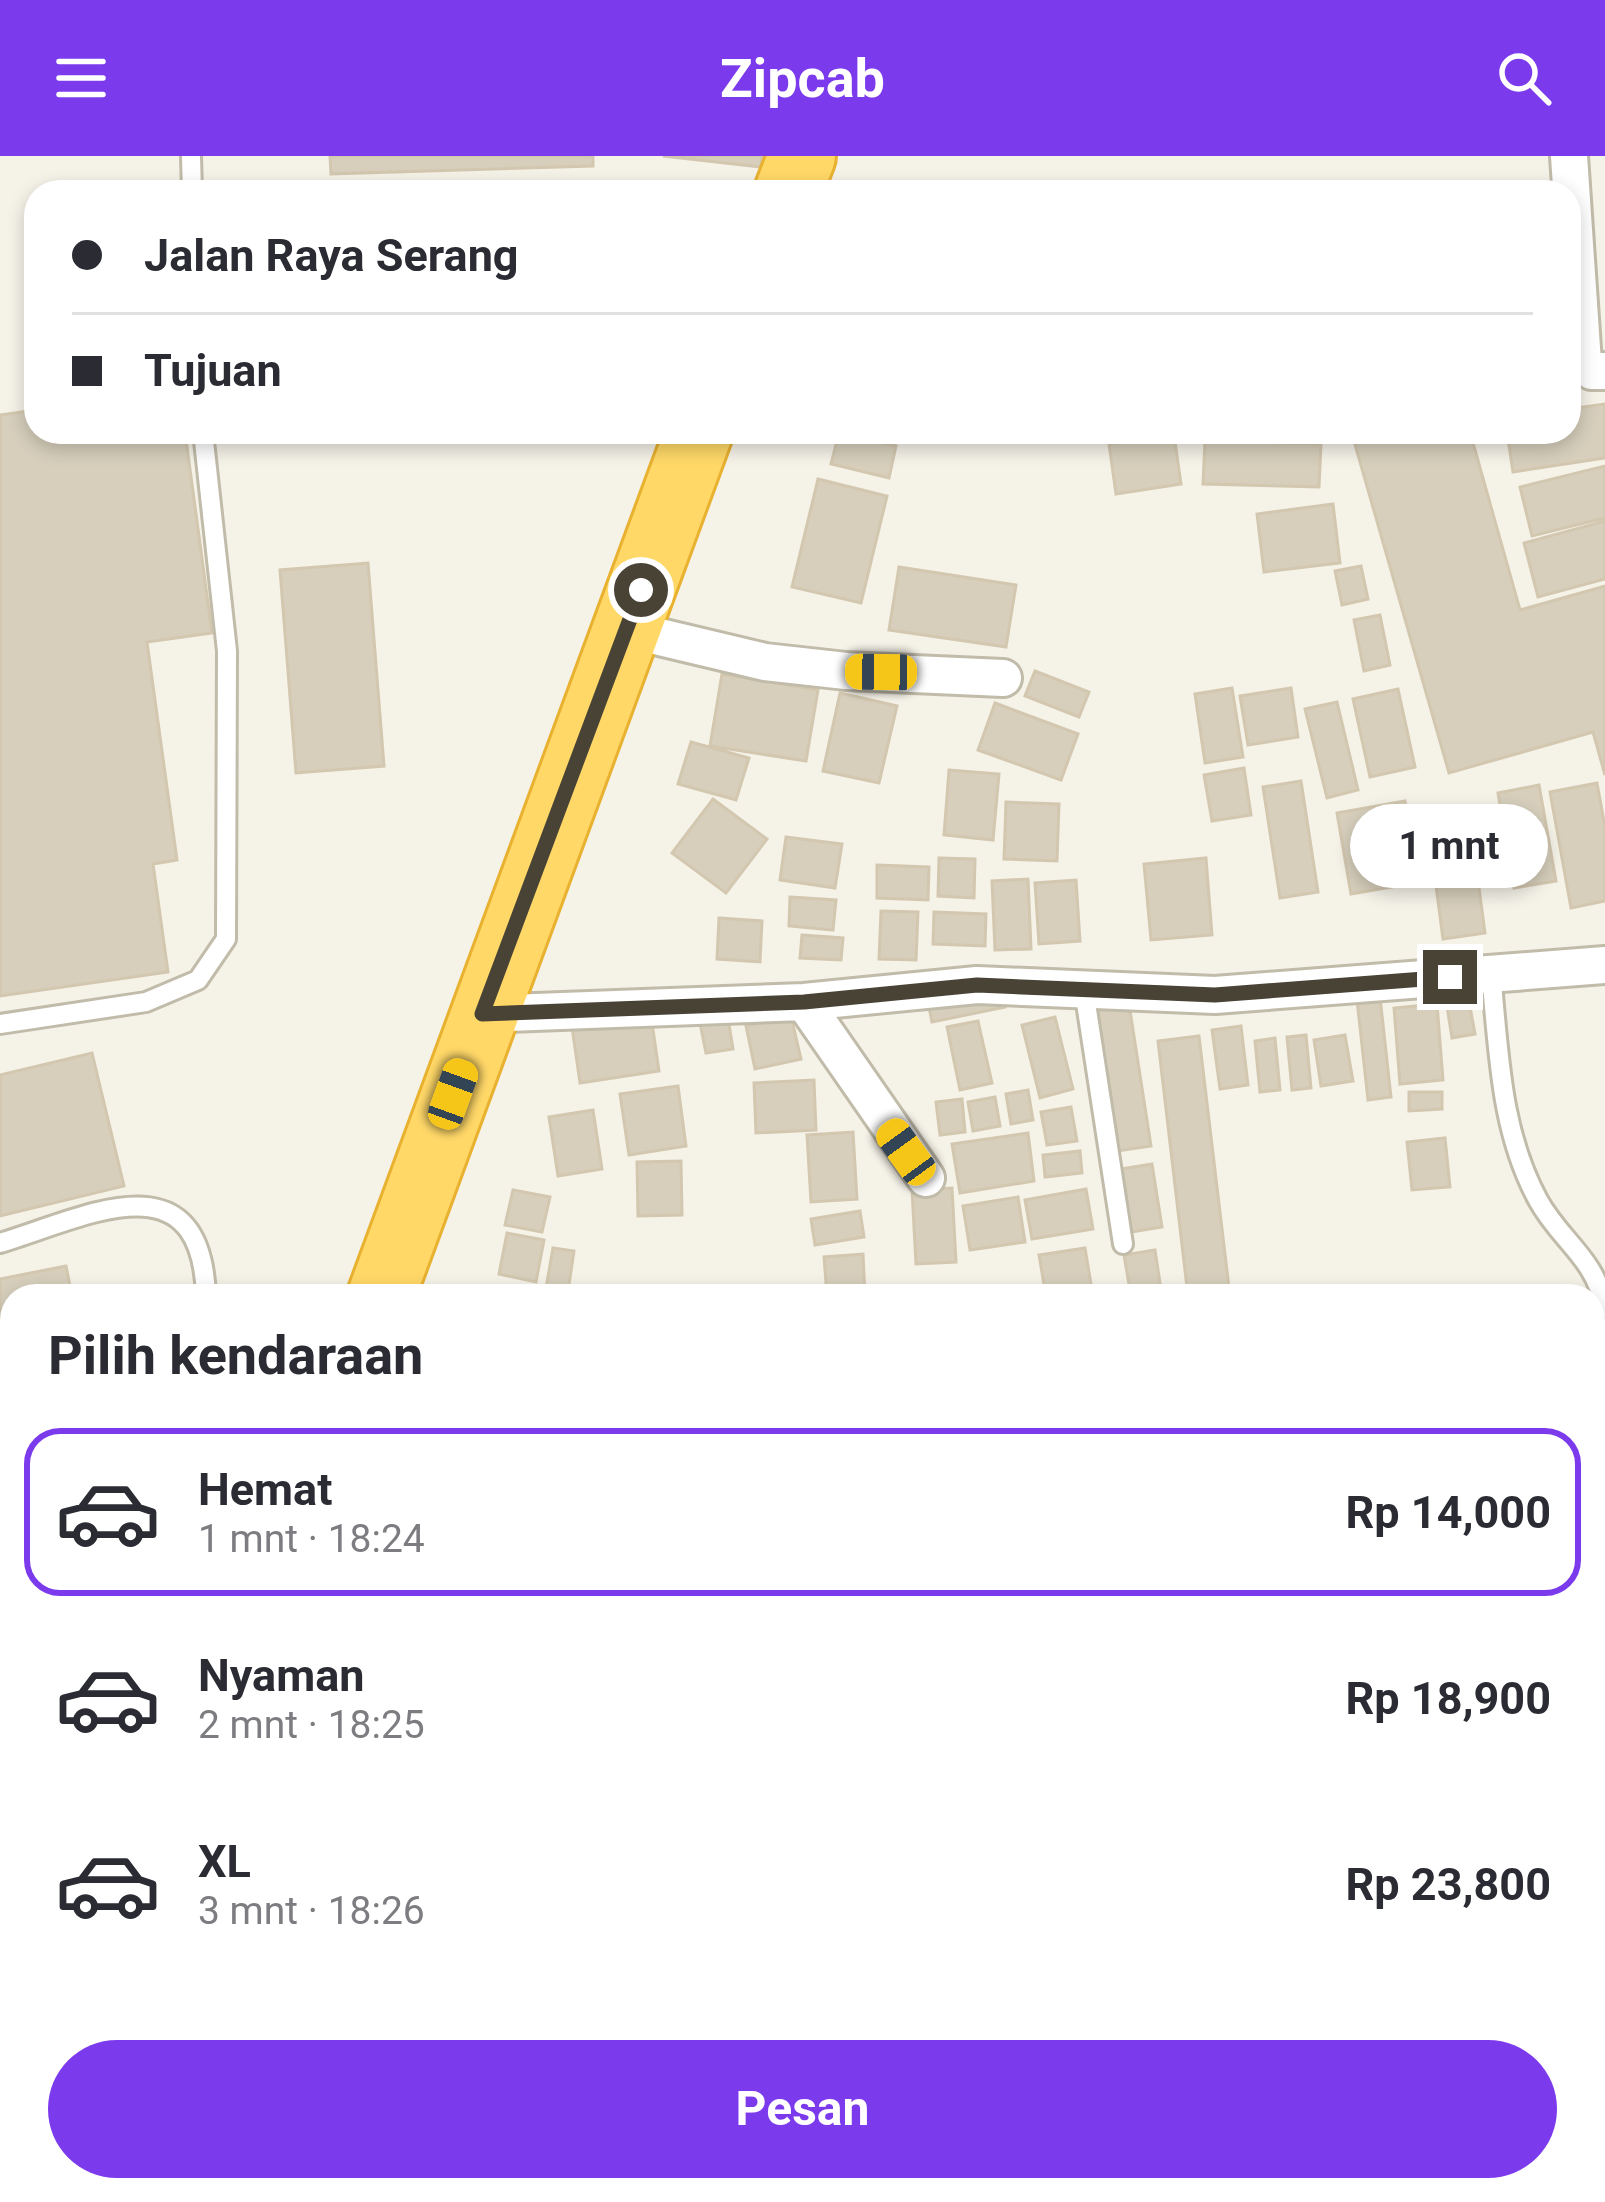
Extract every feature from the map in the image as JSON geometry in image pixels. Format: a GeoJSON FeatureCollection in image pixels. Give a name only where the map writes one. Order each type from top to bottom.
{"type":"FeatureCollection","features":[{"type":"Feature","properties":{"kind":"highway"},"geometry":{"type":"LineString","coordinates":[[385,1284],[695,444]]}},
{"type":"Feature","properties":{"kind":"street"},"geometry":{"type":"LineString","coordinates":[[1581,333],[1583,363],[1592,371],[1605,371]]}},
{"type":"Feature","properties":{"kind":"street"},"geometry":{"type":"LineString","coordinates":[[626,629],[765,662],[845,671],[1003,678]]}},
{"type":"Feature","properties":{"kind":"street"},"geometry":{"type":"LineString","coordinates":[[482,1014],[804,1002],[977,985],[1215,995],[1605,965]]}},
{"type":"Feature","properties":{"kind":"street"},"geometry":{"type":"LineString","coordinates":[[804,1002],[926,1178]]}},
{"type":"Feature","properties":{"kind":"lane"},"geometry":{"type":"LineString","coordinates":[[0,1024],[146,1002],[198,980],[226,939],[226,651],[204,444]]}},
{"type":"Feature","properties":{"kind":"lane"},"geometry":{"type":"LineString","coordinates":[[1491,974],[1508,1131],[1539,1202],[1583,1254],[1600,1284]]}},
{"type":"Feature","properties":{"kind":"lane"},"geometry":{"type":"LineString","coordinates":[[1084,990],[1123,1244]]}},
{"type":"Feature","properties":{"kind":"lane"},"geometry":{"type":"LineString","coordinates":[[0,1243],[115,1209],[150,1206],[171,1210],[192,1231],[206,1284]]}},
{"type":"Feature","properties":{"kind":"building"},"geometry":{"type":"Polygon","coordinates":[[[330,156],[593,156],[593,166],[331,174],[330,156]]]}},
{"type":"Feature","properties":{"kind":"building"},"geometry":{"type":"Polygon","coordinates":[[[663,156],[762,156],[761,167],[663,156]]]}},
{"type":"Feature","properties":{"kind":"building"},"geometry":{"type":"Polygon","coordinates":[[[1605,404],[1605,458],[1513,472],[1509,444],[1581,444],[1581,407],[1605,404]]]}},
{"type":"Feature","properties":{"kind":"building"},"geometry":{"type":"Polygon","coordinates":[[[24,412],[24,444],[187,444],[212,633],[147,642],[177,860],[153,864],[168,972],[0,996],[0,415],[24,412]]]}},
{"type":"Feature","properties":{"kind":"building"},"geometry":{"type":"Polygon","coordinates":[[[836,444],[896,446],[889,478],[831,464],[836,444]]]}},
{"type":"Feature","properties":{"kind":"building"},"geometry":{"type":"Polygon","coordinates":[[[1109,444],[1175,444],[1181,484],[1116,494],[1109,444]]]}},
{"type":"Feature","properties":{"kind":"building"},"geometry":{"type":"Polygon","coordinates":[[[1205,444],[1321,444],[1319,487],[1203,484],[1205,444]]]}},
{"type":"Feature","properties":{"kind":"building"},"geometry":{"type":"Polygon","coordinates":[[[1355,444],[1473,444],[1520,610],[1605,586],[1605,775],[1593,732],[1449,773],[1355,444]]]}},
{"type":"Feature","properties":{"kind":"building"},"geometry":{"type":"Polygon","coordinates":[[[1605,466],[1605,518],[1532,536],[1520,487],[1605,466]]]}},
{"type":"Feature","properties":{"kind":"building"},"geometry":{"type":"Polygon","coordinates":[[[818,479],[887,496],[861,603],[792,587],[818,479]]]}},
{"type":"Feature","properties":{"kind":"building"},"geometry":{"type":"Polygon","coordinates":[[[1333,504],[1340,563],[1264,572],[1257,514],[1333,504]]]}},
{"type":"Feature","properties":{"kind":"building"},"geometry":{"type":"Polygon","coordinates":[[[1605,521],[1605,579],[1538,597],[1524,543],[1605,521]]]}},
{"type":"Feature","properties":{"kind":"building"},"geometry":{"type":"Polygon","coordinates":[[[368,563],[384,766],[296,773],[280,570],[368,563]]]}},
{"type":"Feature","properties":{"kind":"building"},"geometry":{"type":"Polygon","coordinates":[[[1361,566],[1368,599],[1342,605],[1335,571],[1361,566]]]}},
{"type":"Feature","properties":{"kind":"building"},"geometry":{"type":"Polygon","coordinates":[[[899,567],[1016,585],[1006,647],[889,630],[899,567]]]}},
{"type":"Feature","properties":{"kind":"building"},"geometry":{"type":"Polygon","coordinates":[[[1380,615],[1390,665],[1364,671],[1354,620],[1380,615]]]}},
{"type":"Feature","properties":{"kind":"building"},"geometry":{"type":"Polygon","coordinates":[[[1035,671],[1089,692],[1079,717],[1025,696],[1035,671]]]}},
{"type":"Feature","properties":{"kind":"building"},"geometry":{"type":"Polygon","coordinates":[[[722,674],[818,690],[806,761],[710,746],[722,674]]]}},
{"type":"Feature","properties":{"kind":"building"},"geometry":{"type":"Polygon","coordinates":[[[1232,688],[1243,757],[1205,763],[1195,694],[1232,688]]]}},
{"type":"Feature","properties":{"kind":"building"},"geometry":{"type":"Polygon","coordinates":[[[1291,688],[1298,737],[1248,745],[1240,696],[1291,688]]]}},
{"type":"Feature","properties":{"kind":"building"},"geometry":{"type":"Polygon","coordinates":[[[1398,689],[1415,767],[1370,777],[1353,699],[1398,689]]]}},
{"type":"Feature","properties":{"kind":"building"},"geometry":{"type":"Polygon","coordinates":[[[840,693],[897,706],[879,783],[823,771],[840,693]]]}},
{"type":"Feature","properties":{"kind":"building"},"geometry":{"type":"Polygon","coordinates":[[[1337,702],[1358,790],[1327,798],[1305,709],[1337,702]]]}},
{"type":"Feature","properties":{"kind":"building"},"geometry":{"type":"Polygon","coordinates":[[[995,703],[1078,734],[1061,780],[978,750],[995,703]]]}},
{"type":"Feature","properties":{"kind":"building"},"geometry":{"type":"Polygon","coordinates":[[[691,742],[749,758],[736,800],[678,784],[691,742]]]}},
{"type":"Feature","properties":{"kind":"building"},"geometry":{"type":"Polygon","coordinates":[[[1244,768],[1251,815],[1212,821],[1204,775],[1244,768]]]}},
{"type":"Feature","properties":{"kind":"building"},"geometry":{"type":"Polygon","coordinates":[[[949,770],[999,774],[993,840],[944,835],[949,770]]]}},
{"type":"Feature","properties":{"kind":"building"},"geometry":{"type":"Polygon","coordinates":[[[1301,781],[1318,892],[1280,898],[1263,787],[1301,781]]]}},
{"type":"Feature","properties":{"kind":"building"},"geometry":{"type":"Polygon","coordinates":[[[1597,783],[1605,827],[1605,901],[1571,908],[1550,792],[1597,783]]]}},
{"type":"Feature","properties":{"kind":"building"},"geometry":{"type":"Polygon","coordinates":[[[1539,785],[1556,881],[1514,888],[1498,793],[1539,785]]]}},
{"type":"Feature","properties":{"kind":"building"},"geometry":{"type":"Polygon","coordinates":[[[713,799],[767,839],[726,893],[672,853],[713,799]]]}},
{"type":"Feature","properties":{"kind":"building"},"geometry":{"type":"Polygon","coordinates":[[[1405,801],[1420,882],[1351,894],[1337,813],[1405,801]]]}},
{"type":"Feature","properties":{"kind":"building"},"geometry":{"type":"Polygon","coordinates":[[[1006,802],[1059,804],[1057,861],[1004,859],[1006,802]]]}},
{"type":"Feature","properties":{"kind":"building"},"geometry":{"type":"Polygon","coordinates":[[[786,837],[842,844],[835,888],[780,880],[786,837]]]}},
{"type":"Feature","properties":{"kind":"building"},"geometry":{"type":"Polygon","coordinates":[[[1473,843],[1485,933],[1443,939],[1431,848],[1473,843]]]}},
{"type":"Feature","properties":{"kind":"building"},"geometry":{"type":"Polygon","coordinates":[[[939,858],[975,859],[974,898],[938,896],[939,858]]]}},
{"type":"Feature","properties":{"kind":"building"},"geometry":{"type":"Polygon","coordinates":[[[1206,858],[1212,935],[1151,940],[1144,864],[1206,858]]]}},
{"type":"Feature","properties":{"kind":"building"},"geometry":{"type":"Polygon","coordinates":[[[877,865],[929,867],[928,900],[877,898],[877,865]]]}},
{"type":"Feature","properties":{"kind":"building"},"geometry":{"type":"Polygon","coordinates":[[[1028,879],[1031,949],[995,950],[992,881],[1028,879]]]}},
{"type":"Feature","properties":{"kind":"building"},"geometry":{"type":"Polygon","coordinates":[[[1076,880],[1080,941],[1039,944],[1035,883],[1076,880]]]}},
{"type":"Feature","properties":{"kind":"building"},"geometry":{"type":"Polygon","coordinates":[[[790,897],[836,900],[833,930],[789,926],[790,897]]]}},
{"type":"Feature","properties":{"kind":"building"},"geometry":{"type":"Polygon","coordinates":[[[881,911],[918,912],[916,960],[879,959],[881,911]]]}},
{"type":"Feature","properties":{"kind":"building"},"geometry":{"type":"Polygon","coordinates":[[[934,912],[986,914],[985,946],[933,944],[934,912]]]}},
{"type":"Feature","properties":{"kind":"building"},"geometry":{"type":"Polygon","coordinates":[[[719,918],[762,921],[760,962],[717,959],[719,918]]]}},
{"type":"Feature","properties":{"kind":"building"},"geometry":{"type":"Polygon","coordinates":[[[802,935],[843,938],[841,960],[800,958],[802,935]]]}},
{"type":"Feature","properties":{"kind":"building"},"geometry":{"type":"Polygon","coordinates":[[[1001,988],[1005,1007],[932,1022],[928,1002],[1001,988]]]}},
{"type":"Feature","properties":{"kind":"building"},"geometry":{"type":"Polygon","coordinates":[[[1468,996],[1475,1034],[1452,1038],[1446,1000],[1468,996]]]}},
{"type":"Feature","properties":{"kind":"building"},"geometry":{"type":"Polygon","coordinates":[[[1380,997],[1391,1097],[1368,1100],[1357,1000],[1380,997]]]}},
{"type":"Feature","properties":{"kind":"building"},"geometry":{"type":"Polygon","coordinates":[[[1129,1004],[1151,1146],[1110,1152],[1089,1010],[1129,1004]]]}},
{"type":"Feature","properties":{"kind":"building"},"geometry":{"type":"Polygon","coordinates":[[[1437,1004],[1443,1080],[1400,1084],[1394,1008],[1437,1004]]]}},
{"type":"Feature","properties":{"kind":"building"},"geometry":{"type":"Polygon","coordinates":[[[651,1016],[659,1071],[580,1083],[572,1027],[651,1016]]]}},
{"type":"Feature","properties":{"kind":"building"},"geometry":{"type":"Polygon","coordinates":[[[791,1016],[801,1059],[755,1069],[746,1026],[791,1016]]]}},
{"type":"Feature","properties":{"kind":"building"},"geometry":{"type":"Polygon","coordinates":[[[1055,1017],[1073,1089],[1040,1098],[1022,1025],[1055,1017]]]}},
{"type":"Feature","properties":{"kind":"building"},"geometry":{"type":"Polygon","coordinates":[[[728,1018],[733,1049],[706,1053],[700,1023],[728,1018]]]}},
{"type":"Feature","properties":{"kind":"building"},"geometry":{"type":"Polygon","coordinates":[[[978,1021],[992,1083],[960,1090],[947,1027],[978,1021]]]}},
{"type":"Feature","properties":{"kind":"building"},"geometry":{"type":"Polygon","coordinates":[[[1241,1026],[1248,1085],[1220,1089],[1212,1030],[1241,1026]]]}},
{"type":"Feature","properties":{"kind":"building"},"geometry":{"type":"Polygon","coordinates":[[[1306,1035],[1311,1088],[1292,1090],[1287,1037],[1306,1035]]]}},
{"type":"Feature","properties":{"kind":"building"},"geometry":{"type":"Polygon","coordinates":[[[1345,1035],[1353,1081],[1321,1086],[1314,1040],[1345,1035]]]}},
{"type":"Feature","properties":{"kind":"building"},"geometry":{"type":"Polygon","coordinates":[[[1199,1036],[1229,1284],[1187,1284],[1158,1041],[1199,1036]]]}},
{"type":"Feature","properties":{"kind":"building"},"geometry":{"type":"Polygon","coordinates":[[[1275,1038],[1280,1090],[1260,1092],[1255,1041],[1275,1038]]]}},
{"type":"Feature","properties":{"kind":"building"},"geometry":{"type":"Polygon","coordinates":[[[92,1053],[124,1186],[0,1216],[0,1075],[92,1053]]]}},
{"type":"Feature","properties":{"kind":"building"},"geometry":{"type":"Polygon","coordinates":[[[814,1080],[816,1130],[756,1133],[754,1083],[814,1080]]]}},
{"type":"Feature","properties":{"kind":"building"},"geometry":{"type":"Polygon","coordinates":[[[678,1086],[686,1146],[629,1155],[620,1094],[678,1086]]]}},
{"type":"Feature","properties":{"kind":"building"},"geometry":{"type":"Polygon","coordinates":[[[1028,1090],[1033,1120],[1011,1124],[1006,1094],[1028,1090]]]}},
{"type":"Feature","properties":{"kind":"building"},"geometry":{"type":"Polygon","coordinates":[[[1409,1092],[1442,1092],[1442,1109],[1409,1111],[1409,1092]]]}},
{"type":"Feature","properties":{"kind":"building"},"geometry":{"type":"Polygon","coordinates":[[[995,1097],[1000,1126],[973,1131],[968,1102],[995,1097]]]}},
{"type":"Feature","properties":{"kind":"building"},"geometry":{"type":"Polygon","coordinates":[[[962,1099],[965,1132],[940,1135],[936,1102],[962,1099]]]}},
{"type":"Feature","properties":{"kind":"building"},"geometry":{"type":"Polygon","coordinates":[[[1071,1107],[1077,1141],[1047,1145],[1041,1112],[1071,1107]]]}},
{"type":"Feature","properties":{"kind":"building"},"geometry":{"type":"Polygon","coordinates":[[[593,1110],[602,1169],[558,1176],[549,1117],[593,1110]]]}},
{"type":"Feature","properties":{"kind":"building"},"geometry":{"type":"Polygon","coordinates":[[[853,1132],[857,1199],[811,1202],[807,1135],[853,1132]]]}},
{"type":"Feature","properties":{"kind":"building"},"geometry":{"type":"Polygon","coordinates":[[[1028,1133],[1034,1181],[960,1193],[952,1144],[1028,1133]]]}},
{"type":"Feature","properties":{"kind":"building"},"geometry":{"type":"Polygon","coordinates":[[[1445,1138],[1450,1187],[1412,1190],[1407,1142],[1445,1138]]]}},
{"type":"Feature","properties":{"kind":"building"},"geometry":{"type":"Polygon","coordinates":[[[1080,1151],[1082,1173],[1045,1177],[1043,1155],[1080,1151]]]}},
{"type":"Feature","properties":{"kind":"building"},"geometry":{"type":"Polygon","coordinates":[[[681,1161],[682,1215],[638,1216],[637,1162],[681,1161]]]}},
{"type":"Feature","properties":{"kind":"building"},"geometry":{"type":"Polygon","coordinates":[[[1152,1164],[1162,1227],[1131,1232],[1121,1169],[1152,1164]]]}},
{"type":"Feature","properties":{"kind":"building"},"geometry":{"type":"Polygon","coordinates":[[[952,1188],[956,1262],[916,1264],[912,1190],[952,1188]]]}},
{"type":"Feature","properties":{"kind":"building"},"geometry":{"type":"Polygon","coordinates":[[[1086,1189],[1093,1229],[1032,1239],[1025,1200],[1086,1189]]]}},
{"type":"Feature","properties":{"kind":"building"},"geometry":{"type":"Polygon","coordinates":[[[513,1190],[550,1197],[542,1232],[505,1225],[513,1190]]]}},
{"type":"Feature","properties":{"kind":"building"},"geometry":{"type":"Polygon","coordinates":[[[1018,1197],[1025,1242],[970,1250],[963,1206],[1018,1197]]]}},
{"type":"Feature","properties":{"kind":"building"},"geometry":{"type":"Polygon","coordinates":[[[860,1211],[864,1237],[815,1245],[811,1219],[860,1211]]]}},
{"type":"Feature","properties":{"kind":"building"},"geometry":{"type":"Polygon","coordinates":[[[507,1233],[544,1240],[536,1282],[499,1274],[507,1233]]]}},
{"type":"Feature","properties":{"kind":"building"},"geometry":{"type":"Polygon","coordinates":[[[553,1248],[574,1251],[569,1284],[547,1284],[553,1248]]]}},
{"type":"Feature","properties":{"kind":"building"},"geometry":{"type":"Polygon","coordinates":[[[1085,1248],[1091,1284],[1044,1284],[1039,1255],[1085,1248]]]}},
{"type":"Feature","properties":{"kind":"building"},"geometry":{"type":"Polygon","coordinates":[[[1155,1250],[1160,1284],[1129,1284],[1124,1255],[1155,1250]]]}},
{"type":"Feature","properties":{"kind":"building"},"geometry":{"type":"Polygon","coordinates":[[[863,1254],[864,1284],[826,1284],[824,1257],[863,1254]]]}},
{"type":"Feature","properties":{"kind":"building"},"geometry":{"type":"Polygon","coordinates":[[[66,1266],[70,1284],[0,1284],[0,1279],[66,1266]]]}},
{"type":"Feature","properties":{"kind":"route"},"geometry":{"type":"LineString","coordinates":[[641,590],[482,1014],[804,1002],[977,985],[1215,995],[1450,977]]}}]}
